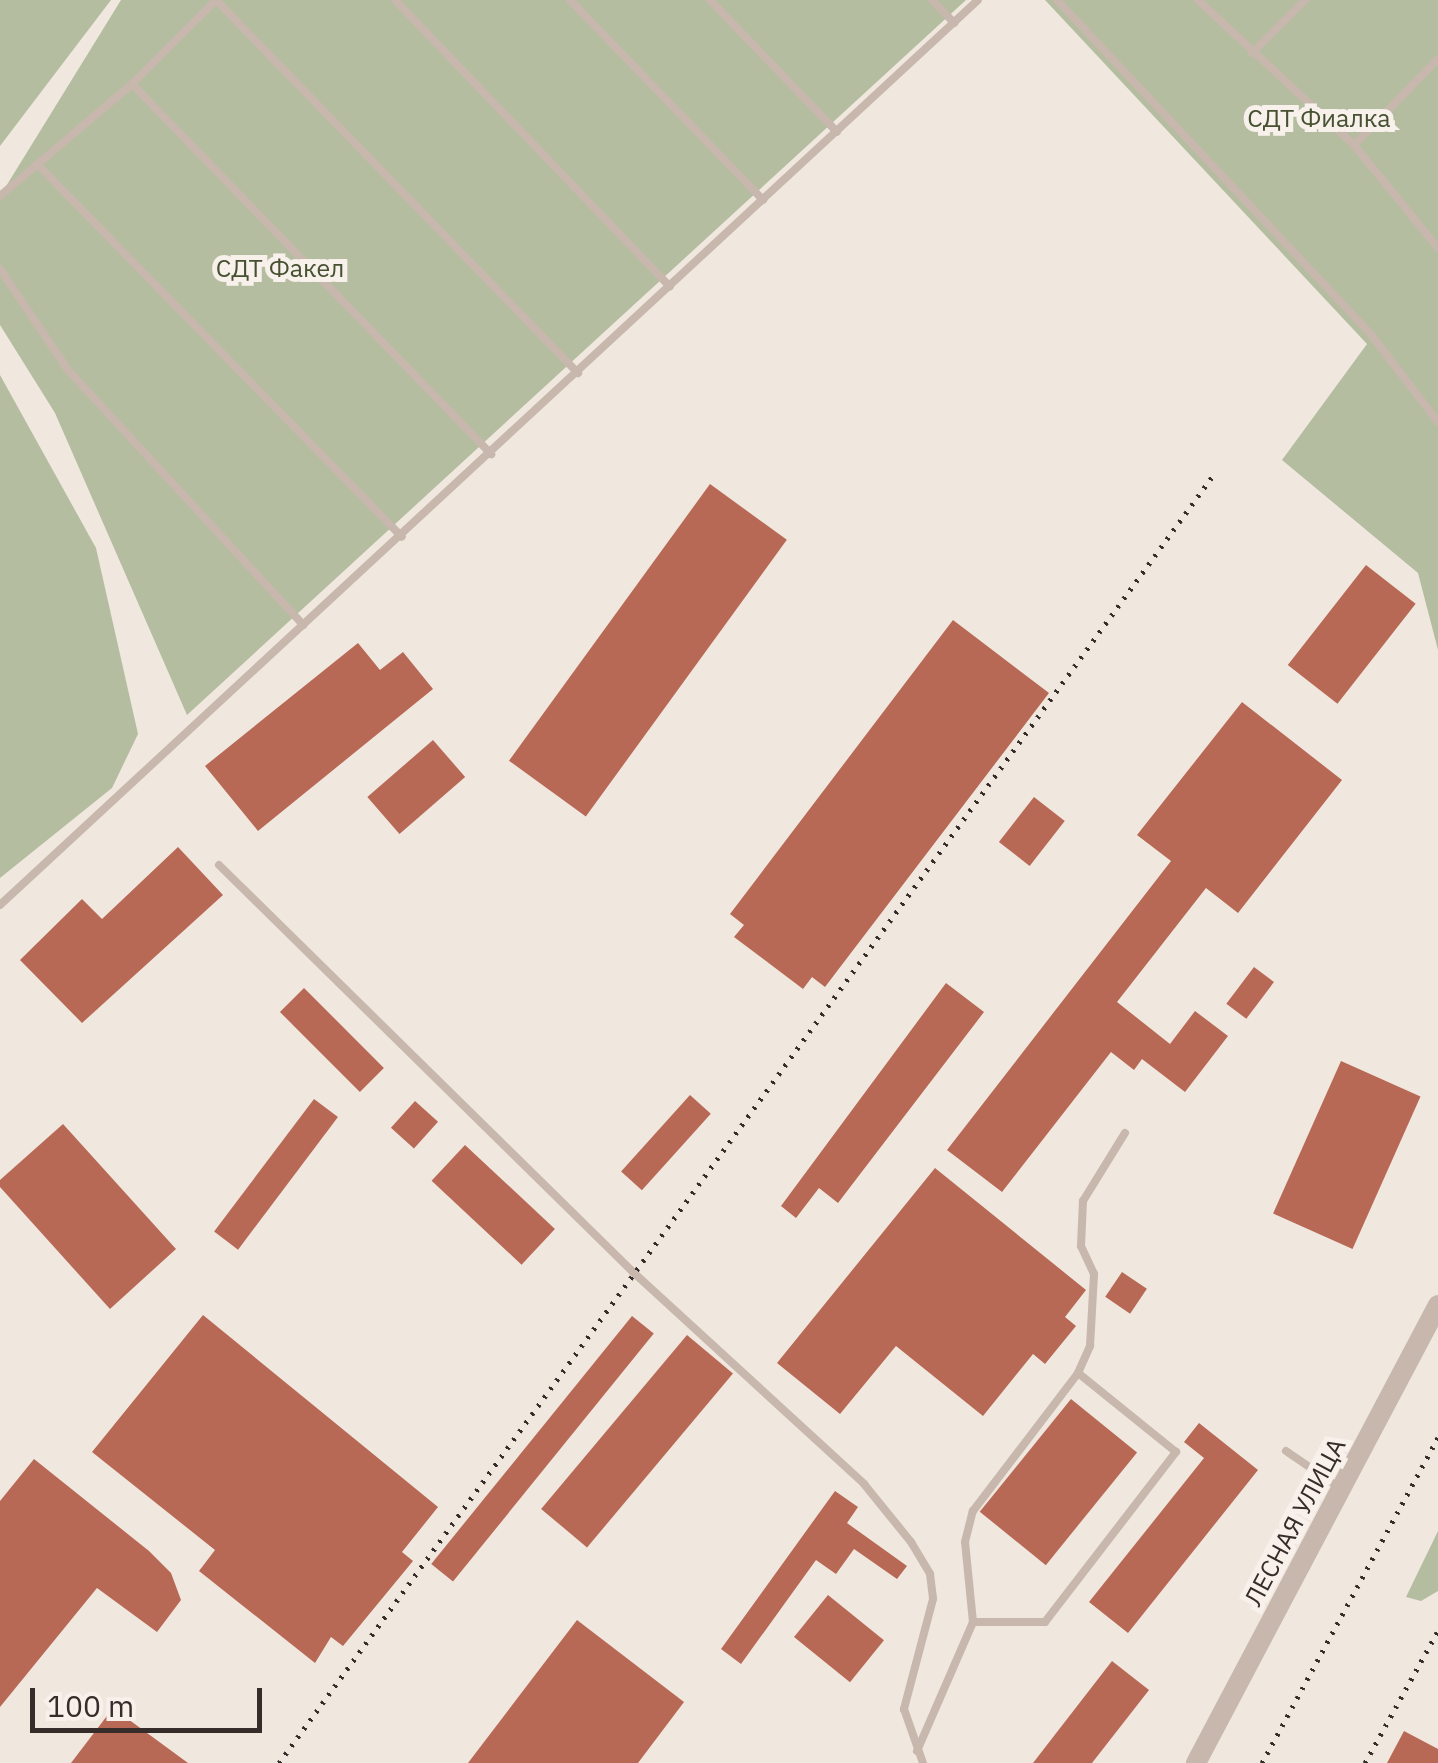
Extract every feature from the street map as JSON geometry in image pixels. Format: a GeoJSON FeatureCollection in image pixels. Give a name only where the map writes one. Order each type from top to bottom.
{"type":"FeatureCollection","features":[{"type":"Feature","properties":{"kind":"street","name":"ЛЕСНАЯ УЛИЦА"},"geometry":{"type":"LineString","coordinates":[[1196,1763],[1438,1305]]}},
{"type":"Feature","properties":{"kind":"lane"},"geometry":{"type":"LineString","coordinates":[[0,196],[132,84],[216,0],[578,372]]}},
{"type":"Feature","properties":{"kind":"lane"},"geometry":{"type":"LineString","coordinates":[[395,0],[670,287]]}},
{"type":"Feature","properties":{"kind":"lane"},"geometry":{"type":"LineString","coordinates":[[570,0],[763,200]]}},
{"type":"Feature","properties":{"kind":"lane"},"geometry":{"type":"LineString","coordinates":[[710,0],[836,132]]}},
{"type":"Feature","properties":{"kind":"lane"},"geometry":{"type":"LineString","coordinates":[[932,0],[954,23]]}},
{"type":"Feature","properties":{"kind":"lane"},"geometry":{"type":"LineString","coordinates":[[0,904],[402,537],[978,0]]}},
{"type":"Feature","properties":{"kind":"lane"},"geometry":{"type":"LineString","coordinates":[[1056,0],[1373,338],[1438,422]]}},
{"type":"Feature","properties":{"kind":"lane"},"geometry":{"type":"LineString","coordinates":[[1198,0],[1354,145],[1438,248]]}},
{"type":"Feature","properties":{"kind":"lane"},"geometry":{"type":"LineString","coordinates":[[1252,53],[1305,0]]}},
{"type":"Feature","properties":{"kind":"lane"},"geometry":{"type":"LineString","coordinates":[[1354,145],[1438,59]]}},
{"type":"Feature","properties":{"kind":"lane"},"geometry":{"type":"LineString","coordinates":[[132,84],[490,454]]}},
{"type":"Feature","properties":{"kind":"lane"},"geometry":{"type":"LineString","coordinates":[[38,165],[402,537]]}},
{"type":"Feature","properties":{"kind":"lane"},"geometry":{"type":"LineString","coordinates":[[1428,236],[1438,227]]}},
{"type":"Feature","properties":{"kind":"lane"},"geometry":{"type":"LineString","coordinates":[[0,269],[68,370],[304,624]]}},
{"type":"Feature","properties":{"kind":"lane"},"geometry":{"type":"LineString","coordinates":[[219,865],[633,1272],[864,1484],[911,1542],[930,1574],[934,1598],[904,1709],[923,1763]]}},
{"type":"Feature","properties":{"kind":"lane"},"geometry":{"type":"LineString","coordinates":[[918,1751],[973,1622],[964,1542],[973,1511],[1078,1373],[1090,1346],[1094,1274],[1081,1246],[1082,1201],[1125,1133]]}},
{"type":"Feature","properties":{"kind":"lane"},"geometry":{"type":"LineString","coordinates":[[973,1622],[1045,1622],[1176,1452],[1078,1373]]}},
{"type":"Feature","properties":{"kind":"lane"},"geometry":{"type":"LineString","coordinates":[[1286,1451],[1341,1489]]}},
{"type":"Feature","properties":{"kind":"green space"},"geometry":{"type":"Polygon","coordinates":[[[0,0],[111,0],[0,146],[0,0]]]}},
{"type":"Feature","properties":{"kind":"green space","name":"СДТ Факел"},"geometry":{"type":"Polygon","coordinates":[[[121,0],[966,0],[187,715],[55,413],[0,325],[0,196],[121,0]]]}},
{"type":"Feature","properties":{"kind":"green space","name":"СДТ Фиалка"},"geometry":{"type":"Polygon","coordinates":[[[1045,0],[1438,0],[1438,650],[1418,573],[1282,460],[1367,344],[1045,0]]]}},
{"type":"Feature","properties":{"kind":"green space"},"geometry":{"type":"Polygon","coordinates":[[[0,375],[96,548],[138,734],[112,788],[0,878],[0,375]]]}},
{"type":"Feature","properties":{"kind":"green space"},"geometry":{"type":"Polygon","coordinates":[[[1438,1531],[1438,1591],[1421,1601],[1406,1597],[1438,1531]]]}},
{"type":"Feature","properties":{"kind":"building"},"geometry":{"type":"Polygon","coordinates":[[[710,484],[787,540],[586,817],[509,761],[710,484]]]}},
{"type":"Feature","properties":{"kind":"building"},"geometry":{"type":"Polygon","coordinates":[[[1366,565],[1416,604],[1337,704],[1288,665],[1366,565]]]}},
{"type":"Feature","properties":{"kind":"building"},"geometry":{"type":"Polygon","coordinates":[[[953,620],[1049,693],[825,987],[812,977],[803,989],[734,937],[744,925],[730,914],[953,620]]]}},
{"type":"Feature","properties":{"kind":"building"},"geometry":{"type":"Polygon","coordinates":[[[358,643],[380,670],[403,652],[433,689],[258,831],[205,766],[358,643]]]}},
{"type":"Feature","properties":{"kind":"building"},"geometry":{"type":"Polygon","coordinates":[[[1242,702],[1342,780],[1238,913],[1206,888],[1117,1002],[1170,1044],[1195,1011],[1228,1036],[1185,1092],[1142,1059],[1134,1070],[1111,1052],[1002,1192],[947,1150],[1171,861],[1137,835],[1242,702]]]}},
{"type":"Feature","properties":{"kind":"building"},"geometry":{"type":"Polygon","coordinates":[[[433,740],[465,777],[399,834],[367,797],[433,740]]]}},
{"type":"Feature","properties":{"kind":"building"},"geometry":{"type":"Polygon","coordinates":[[[1034,797],[1065,821],[1030,866],[999,842],[1034,797]]]}},
{"type":"Feature","properties":{"kind":"building"},"geometry":{"type":"Polygon","coordinates":[[[178,847],[223,895],[82,1023],[20,960],[82,899],[102,919],[178,847]]]}},
{"type":"Feature","properties":{"kind":"building"},"geometry":{"type":"Polygon","coordinates":[[[1254,967],[1274,982],[1246,1019],[1226,1004],[1254,967]]]}},
{"type":"Feature","properties":{"kind":"building"},"geometry":{"type":"Polygon","coordinates":[[[946,983],[984,1012],[838,1203],[819,1188],[796,1218],[781,1206],[946,983]]]}},
{"type":"Feature","properties":{"kind":"building"},"geometry":{"type":"Polygon","coordinates":[[[304,988],[384,1068],[360,1092],[280,1012],[304,988]]]}},
{"type":"Feature","properties":{"kind":"building"},"geometry":{"type":"Polygon","coordinates":[[[1341,1061],[1420,1096],[1353,1249],[1273,1214],[1341,1061]]]}},
{"type":"Feature","properties":{"kind":"building"},"geometry":{"type":"Polygon","coordinates":[[[690,1095],[711,1114],[642,1190],[621,1172],[690,1095]]]}},
{"type":"Feature","properties":{"kind":"building"},"geometry":{"type":"Polygon","coordinates":[[[314,1099],[338,1117],[238,1250],[214,1232],[314,1099]]]}},
{"type":"Feature","properties":{"kind":"building"},"geometry":{"type":"Polygon","coordinates":[[[415,1101],[438,1122],[414,1148],[391,1128],[415,1101]]]}},
{"type":"Feature","properties":{"kind":"building"},"geometry":{"type":"Polygon","coordinates":[[[63,1124],[176,1249],[110,1309],[0,1187],[0,1180],[63,1124]]]}},
{"type":"Feature","properties":{"kind":"building"},"geometry":{"type":"Polygon","coordinates":[[[465,1145],[555,1229],[522,1265],[432,1181],[465,1145]]]}},
{"type":"Feature","properties":{"kind":"building"},"geometry":{"type":"Polygon","coordinates":[[[935,1168],[1086,1290],[1065,1317],[1076,1326],[1045,1364],[1033,1354],[983,1416],[896,1346],[840,1414],[777,1363],[935,1168]]]}},
{"type":"Feature","properties":{"kind":"building"},"geometry":{"type":"Polygon","coordinates":[[[1122,1272],[1147,1289],[1130,1314],[1105,1297],[1122,1272]]]}},
{"type":"Feature","properties":{"kind":"building"},"geometry":{"type":"Polygon","coordinates":[[[203,1315],[438,1507],[402,1552],[413,1561],[343,1646],[331,1637],[315,1663],[199,1571],[215,1550],[92,1452],[203,1315]]]}},
{"type":"Feature","properties":{"kind":"building"},"geometry":{"type":"Polygon","coordinates":[[[632,1316],[654,1334],[453,1582],[431,1564],[632,1316]]]}},
{"type":"Feature","properties":{"kind":"building"},"geometry":{"type":"Polygon","coordinates":[[[687,1335],[733,1374],[587,1547],[541,1509],[687,1335]]]}},
{"type":"Feature","properties":{"kind":"building"},"geometry":{"type":"Polygon","coordinates":[[[1071,1399],[1137,1452],[1046,1565],[980,1512],[1071,1399]]]}},
{"type":"Feature","properties":{"kind":"building"},"geometry":{"type":"Polygon","coordinates":[[[1199,1423],[1258,1470],[1128,1633],[1089,1602],[1204,1458],[1184,1442],[1199,1423]]]}},
{"type":"Feature","properties":{"kind":"building"},"geometry":{"type":"Polygon","coordinates":[[[34,1459],[149,1551],[171,1573],[181,1600],[157,1632],[97,1588],[0,1707],[0,1501],[34,1459]]]}},
{"type":"Feature","properties":{"kind":"building"},"geometry":{"type":"Polygon","coordinates":[[[835,1491],[858,1507],[847,1523],[907,1566],[897,1579],[854,1549],[836,1574],[816,1560],[741,1664],[721,1649],[835,1491]]]}},
{"type":"Feature","properties":{"kind":"building"},"geometry":{"type":"Polygon","coordinates":[[[828,1595],[884,1640],[850,1682],[794,1637],[828,1595]]]}},
{"type":"Feature","properties":{"kind":"building"},"geometry":{"type":"Polygon","coordinates":[[[577,1620],[684,1702],[638,1763],[468,1763],[577,1620]]]}},
{"type":"Feature","properties":{"kind":"building"},"geometry":{"type":"Polygon","coordinates":[[[1112,1661],[1149,1690],[1092,1763],[1033,1763],[1112,1661]]]}},
{"type":"Feature","properties":{"kind":"building"},"geometry":{"type":"Polygon","coordinates":[[[113,1708],[188,1763],[71,1763],[113,1708]]]}},
{"type":"Feature","properties":{"kind":"building"},"geometry":{"type":"Polygon","coordinates":[[[1404,1731],[1438,1749],[1438,1763],[1387,1763],[1404,1731]]]}},
{"type":"Feature","properties":{"kind":"railway"},"geometry":{"type":"LineString","coordinates":[[279,1763],[1215,473]]}},
{"type":"Feature","properties":{"kind":"railway"},"geometry":{"type":"LineString","coordinates":[[1262,1763],[1438,1437]]}},
{"type":"Feature","properties":{"kind":"railway"},"geometry":{"type":"LineString","coordinates":[[1365,1763],[1438,1631]]}}]}
